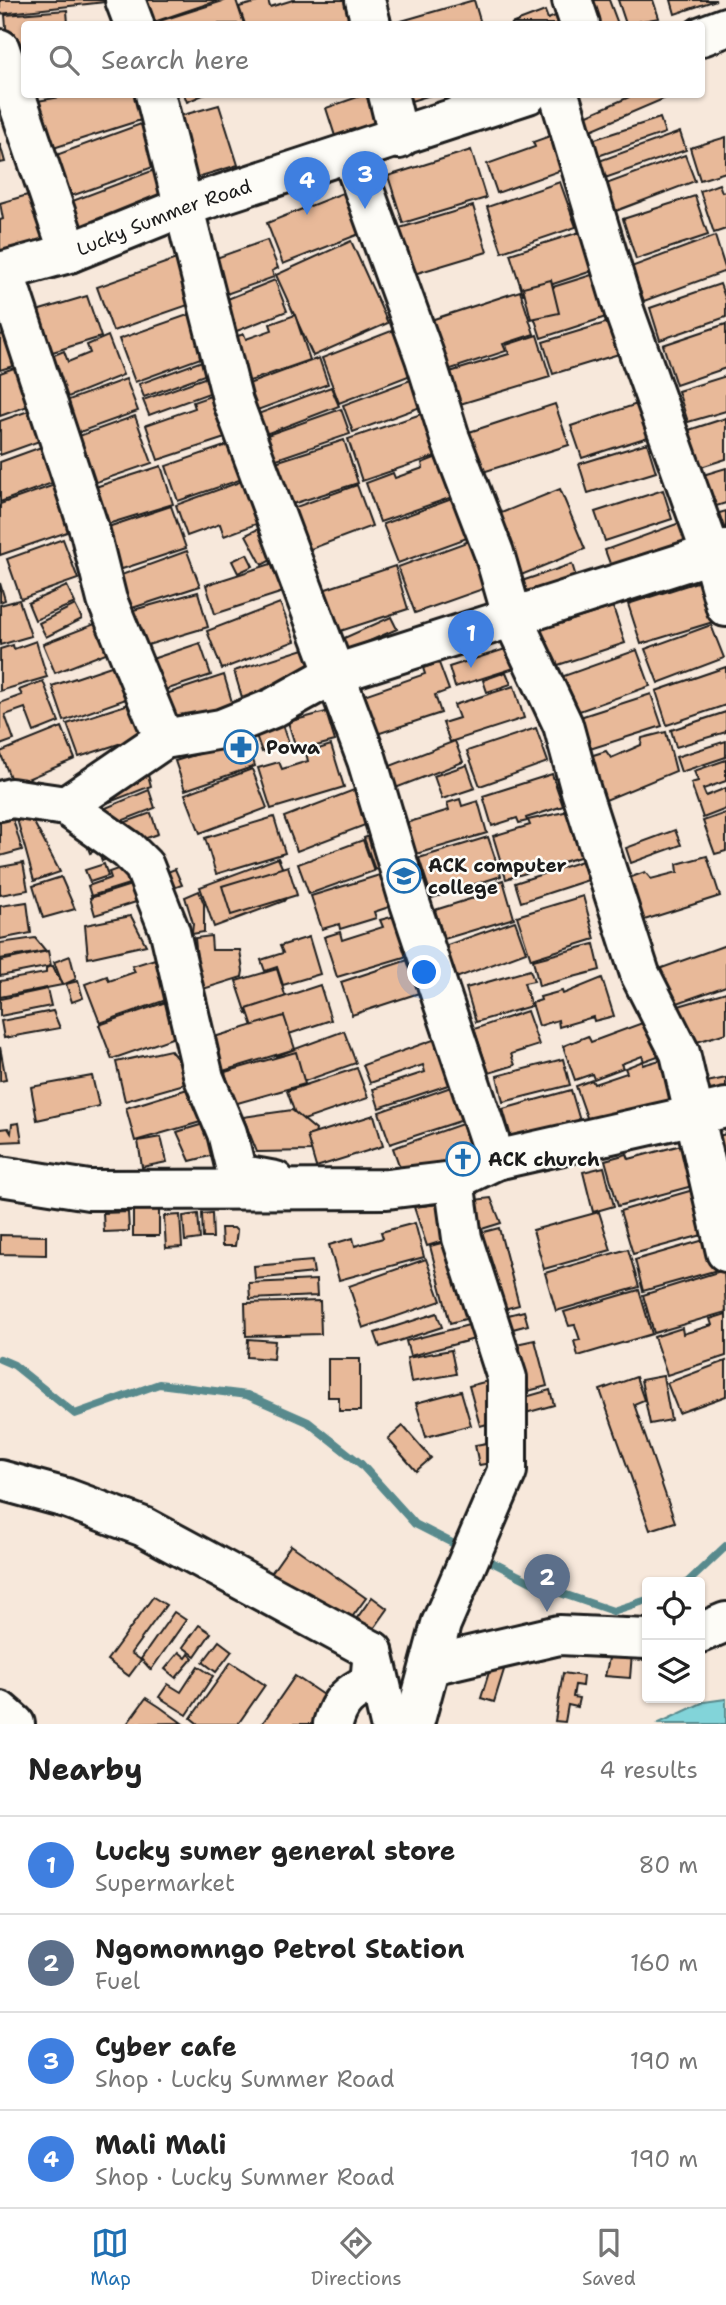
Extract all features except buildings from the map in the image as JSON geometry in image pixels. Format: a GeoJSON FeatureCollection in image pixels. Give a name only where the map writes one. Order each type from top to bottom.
{"type":"FeatureCollection","features":[{"type":"Feature","properties":{"kind":"street"},"geometry":{"type":"LineString","coordinates":[[125,0],[133,21]]}},
{"type":"Feature","properties":{"kind":"street"},"geometry":{"type":"LineString","coordinates":[[365,0],[370,21]]}},
{"type":"Feature","properties":{"kind":"street"},"geometry":{"type":"LineString","coordinates":[[572,0],[579,21]]}},
{"type":"Feature","properties":{"kind":"street"},"geometry":{"type":"LineString","coordinates":[[705,35],[726,27]]}},
{"type":"Feature","properties":{"kind":"street"},"geometry":{"type":"LineString","coordinates":[[0,48],[69,253]]}},
{"type":"Feature","properties":{"kind":"street"},"geometry":{"type":"LineString","coordinates":[[156,98],[233,402],[332,675],[367,760],[408,897],[496,1160]]}},
{"type":"Feature","properties":{"kind":"street"},"geometry":{"type":"LineString","coordinates":[[389,98],[399,139]]}},
{"type":"Feature","properties":{"kind":"street","name":"Lucky Summer Road"},"geometry":{"type":"LineString","coordinates":[[2,272],[69,253],[183,206],[351,155],[517,98]]}},
{"type":"Feature","properties":{"kind":"street"},"geometry":{"type":"LineString","coordinates":[[560,98],[624,310],[718,551],[726,607]]}},
{"type":"Feature","properties":{"kind":"street"},"geometry":{"type":"LineString","coordinates":[[351,155],[425,358],[450,438],[494,553],[513,619],[563,724],[581,791],[640,974],[711,1111],[726,1252]]}},
{"type":"Feature","properties":{"kind":"street"},"geometry":{"type":"LineString","coordinates":[[2,272],[90,532],[107,600],[164,739]]}},
{"type":"Feature","properties":{"kind":"street"},"geometry":{"type":"LineString","coordinates":[[66,806],[164,739],[221,729],[273,708],[332,675],[718,551]]}},
{"type":"Feature","properties":{"kind":"street"},"geometry":{"type":"LineString","coordinates":[[4,791],[66,806],[128,850],[144,866],[170,932],[204,1078],[228,1133],[237,1174],[305,1187]]}},
{"type":"Feature","properties":{"kind":"street"},"geometry":{"type":"LineString","coordinates":[[0,1176],[89,1190],[305,1187],[387,1189],[454,1180],[496,1160],[711,1111]]}},
{"type":"Feature","properties":{"kind":"street"},"geometry":{"type":"LineString","coordinates":[[414,1724],[441,1624],[507,1471],[507,1378],[462,1238],[454,1180]]}},
{"type":"Feature","properties":{"kind":"street"},"geometry":{"type":"LineString","coordinates":[[0,1480],[66,1498],[144,1527],[373,1651],[390,1724]]}},
{"type":"Feature","properties":{"kind":"street"},"geometry":{"type":"LineString","coordinates":[[705,1631],[726,1622]]}},
{"type":"Feature","properties":{"kind":"street"},"geometry":{"type":"LineString","coordinates":[[431,1665],[559,1636],[642,1639]]}},
{"type":"Feature","properties":{"kind":"street"},"geometry":{"type":"LineString","coordinates":[[333,1724],[338,1704],[352,1691],[370,1683],[373,1651]]}},
{"type":"Feature","properties":{"kind":"street"},"geometry":{"type":"LineString","coordinates":[[0,1711],[15,1724]]}},
{"type":"Feature","properties":{"kind":"water"},"geometry":{"type":"Polygon","coordinates":[[[726,1699],[726,1724],[657,1724],[705,1703],[726,1699]]]}},
{"type":"Feature","properties":{"kind":"waterway"},"geometry":{"type":"LineString","coordinates":[[0,1359],[14,1365],[75,1414],[159,1384],[247,1395],[308,1422],[361,1464],[415,1524],[462,1548]]}},
{"type":"Feature","properties":{"kind":"waterway"},"geometry":{"type":"LineString","coordinates":[[693,1577],[726,1546]]}},
{"type":"Feature","properties":{"kind":"waterway"},"geometry":{"type":"LineString","coordinates":[[480,1556],[537,1585],[613,1611],[642,1602]]}},
{"type":"Feature","properties":{"kind":"place","name":"Cyber cafe"},"geometry":{"type":"Point","coordinates":[365,209]}},
{"type":"Feature","properties":{"kind":"place","name":"Mali Mali"},"geometry":{"type":"Point","coordinates":[307,215]}},
{"type":"Feature","properties":{"kind":"place","name":"Lucky sumer general store"},"geometry":{"type":"Point","coordinates":[471,668]}},
{"type":"Feature","properties":{"kind":"place","name":"Powa"},"geometry":{"type":"Point","coordinates":[241,747]}},
{"type":"Feature","properties":{"kind":"place","name":"ACK computer college"},"geometry":{"type":"Point","coordinates":[404,876]}},
{"type":"Feature","properties":{"kind":"place","name":"ACK church"},"geometry":{"type":"Point","coordinates":[463,1159]}},
{"type":"Feature","properties":{"kind":"place","name":"Ngomomngo Petrol Station"},"geometry":{"type":"Point","coordinates":[547,1612]}}]}
